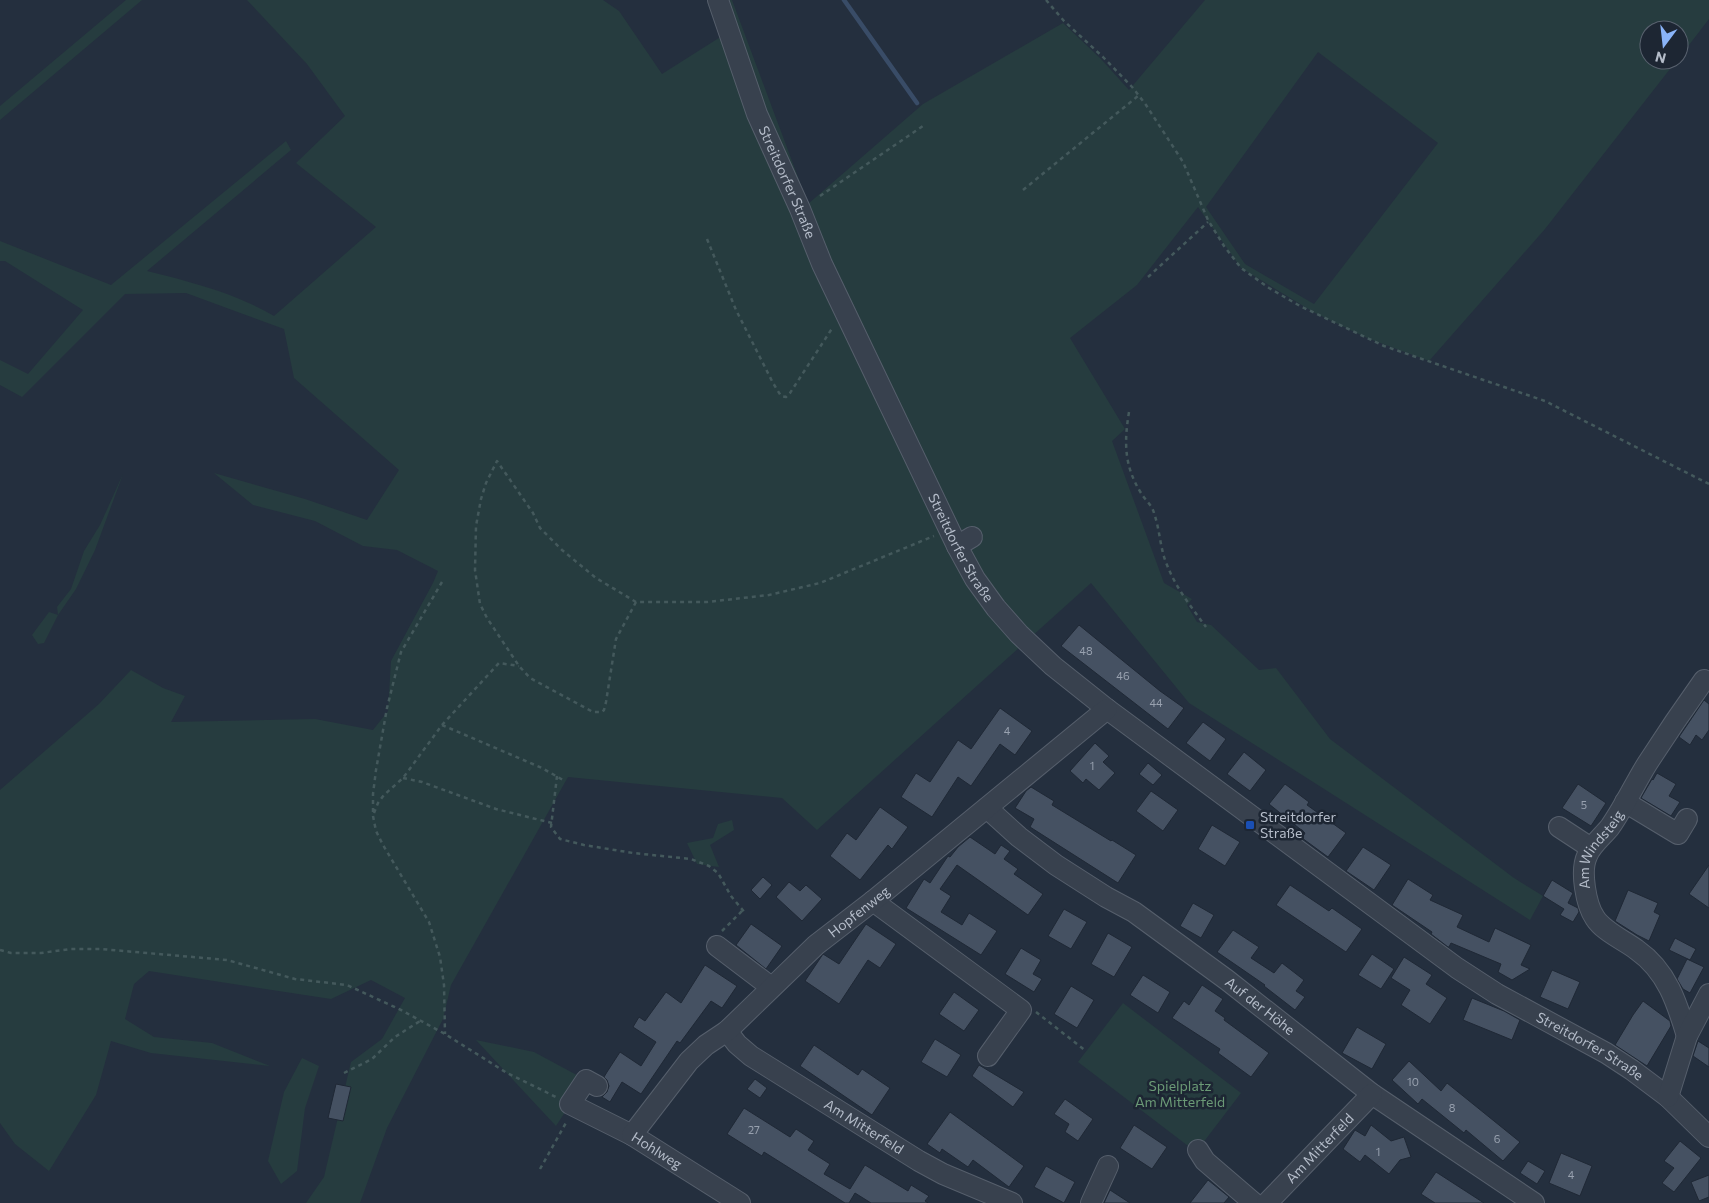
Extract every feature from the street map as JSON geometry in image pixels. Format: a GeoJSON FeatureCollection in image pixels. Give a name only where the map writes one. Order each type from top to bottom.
{"type":"FeatureCollection","features":[{"type":"Feature","properties":{"kind":"street","name":"Streitdorfer Straße"},"geometry":{"type":"LineString","coordinates":[[718,0],[757,114],[846,309],[941,532],[965,542],[975,579],[996,608],[1019,634],[1053,666],[1107,709],[1457,968],[1497,994],[1606,1053],[1632,1070],[1668,1097],[1709,1137]]}},
{"type":"Feature","properties":{"kind":"street","name":"Am Windsteig"},"geometry":{"type":"LineString","coordinates":[[1687,1036],[1678,1005],[1668,982],[1655,965],[1640,951],[1603,926],[1595,918],[1590,908],[1584,876],[1585,863],[1591,848],[1610,826],[1647,764],[1704,680]]}},
{"type":"Feature","properties":{"kind":"street","name":"Hopfenweg"},"geometry":{"type":"LineString","coordinates":[[632,1135],[689,1061],[706,1045],[726,1031],[816,944],[873,901],[1107,709]]}},
{"type":"Feature","properties":{"kind":"street"},"geometry":{"type":"LineString","coordinates":[[1625,802],[1678,834],[1687,819]]}},
{"type":"Feature","properties":{"kind":"street","name":"Auf der Höhe"},"geometry":{"type":"LineString","coordinates":[[987,808],[1019,837],[1056,865],[1106,898],[1134,912],[1181,945],[1372,1094],[1534,1203]]}},
{"type":"Feature","properties":{"kind":"street"},"geometry":{"type":"LineString","coordinates":[[1559,827],[1591,848]]}},
{"type":"Feature","properties":{"kind":"street"},"geometry":{"type":"LineString","coordinates":[[873,901],[1021,1010],[988,1056]]}},
{"type":"Feature","properties":{"kind":"street"},"geometry":{"type":"LineString","coordinates":[[717,946],[771,987]]}},
{"type":"Feature","properties":{"kind":"street"},"geometry":{"type":"LineString","coordinates":[[1668,1097],[1687,1036],[1709,994]]}},
{"type":"Feature","properties":{"kind":"street","name":"Am Mitterfeld"},"geometry":{"type":"LineString","coordinates":[[726,1031],[751,1056],[919,1161],[943,1174],[1012,1203]]}},
{"type":"Feature","properties":{"kind":"street"},"geometry":{"type":"LineString","coordinates":[[570,1104],[586,1080],[596,1086]]}},
{"type":"Feature","properties":{"kind":"street","name":"Am Mitterfeld"},"geometry":{"type":"LineString","coordinates":[[1267,1203],[1372,1094]]}},
{"type":"Feature","properties":{"kind":"street","name":"Hohlweg"},"geometry":{"type":"LineString","coordinates":[[570,1104],[632,1135],[740,1203]]}},
{"type":"Feature","properties":{"kind":"street"},"geometry":{"type":"LineString","coordinates":[[1198,1150],[1205,1161],[1254,1203]]}},
{"type":"Feature","properties":{"kind":"street"},"geometry":{"type":"LineString","coordinates":[[1091,1203],[1108,1166]]}},
{"type":"Feature","properties":{"kind":"path"},"geometry":{"type":"LineString","coordinates":[[1046,0],[1064,21],[1139,96],[1183,162],[1200,205],[1224,246],[1241,268],[1269,288],[1300,306],[1384,346],[1545,401],[1709,484]]}},
{"type":"Feature","properties":{"kind":"path"},"geometry":{"type":"LineString","coordinates":[[1023,190],[1139,96]]}},
{"type":"Feature","properties":{"kind":"path"},"geometry":{"type":"LineString","coordinates":[[820,196],[923,126]]}},
{"type":"Feature","properties":{"kind":"path"},"geometry":{"type":"LineString","coordinates":[[1148,277],[1208,222]]}},
{"type":"Feature","properties":{"kind":"path"},"geometry":{"type":"LineString","coordinates":[[707,239],[736,310],[781,396],[786,397],[790,394],[846,309]]}},
{"type":"Feature","properties":{"kind":"path"},"geometry":{"type":"LineString","coordinates":[[1129,412],[1126,433],[1126,456],[1132,475],[1141,493],[1154,510],[1167,565],[1183,594],[1206,627]]}},
{"type":"Feature","properties":{"kind":"path"},"geometry":{"type":"LineString","coordinates":[[636,602],[616,639],[606,702],[602,712],[593,712],[530,678],[519,666],[487,618],[480,604],[475,570],[477,516],[486,483],[497,461],[533,513],[540,528],[562,550],[596,578],[636,602],[707,602],[769,595],[820,583],[941,532]]}},
{"type":"Feature","properties":{"kind":"path"},"geometry":{"type":"LineString","coordinates":[[442,582],[401,652],[387,708],[376,770],[372,816],[376,831],[383,845],[429,922],[440,957],[444,985],[445,1034]]}},
{"type":"Feature","properties":{"kind":"path"},"geometry":{"type":"LineString","coordinates":[[372,816],[384,795],[402,778],[442,725],[500,663],[519,666]]}},
{"type":"Feature","properties":{"kind":"path"},"geometry":{"type":"LineString","coordinates":[[442,725],[535,765],[563,780]]}},
{"type":"Feature","properties":{"kind":"path"},"geometry":{"type":"LineString","coordinates":[[557,776],[551,827],[560,839],[606,849],[685,858],[700,862],[718,874],[731,896],[746,914]]}},
{"type":"Feature","properties":{"kind":"path"},"geometry":{"type":"LineString","coordinates":[[402,778],[496,809],[552,823]]}},
{"type":"Feature","properties":{"kind":"path"},"geometry":{"type":"LineString","coordinates":[[717,946],[716,938],[743,910]]}},
{"type":"Feature","properties":{"kind":"path"},"geometry":{"type":"LineString","coordinates":[[0,950],[11,953],[41,953],[71,949],[101,949],[227,960],[295,979],[347,985],[445,1034],[507,1073],[570,1104],[568,1118],[540,1169]]}},
{"type":"Feature","properties":{"kind":"path"},"geometry":{"type":"LineString","coordinates":[[1021,1010],[1037,1012],[1086,1051]]}},
{"type":"Feature","properties":{"kind":"path"},"geometry":{"type":"LineString","coordinates":[[344,1073],[372,1059],[396,1037],[420,1021]]}},
{"type":"Feature","properties":{"kind":"green space"},"geometry":{"type":"Polygon","coordinates":[[[126,0],[142,0],[0,120],[0,106],[126,0]]]}},
{"type":"Feature","properties":{"kind":"green space"},"geometry":{"type":"Polygon","coordinates":[[[247,0],[603,0],[619,11],[662,74],[722,36],[709,0],[732,0],[808,204],[923,104],[1063,23],[1101,59],[1129,90],[1205,0],[1709,0],[1709,19],[1689,45],[1689,20],[1639,20],[1639,70],[1669,70],[1545,229],[1429,361],[1367,338],[1315,313],[1241,268],[1198,207],[1137,285],[1070,338],[1125,429],[1112,441],[1164,583],[1192,599],[1187,605],[1197,622],[1211,625],[1259,670],[1276,668],[1330,739],[1514,878],[1543,896],[1530,920],[1189,703],[1091,583],[817,830],[782,798],[568,777],[451,985],[443,1019],[387,1128],[360,1203],[306,1203],[324,1177],[351,1062],[382,1039],[405,998],[371,980],[331,999],[149,971],[134,984],[125,1019],[154,1037],[212,1043],[270,1066],[151,1053],[111,1041],[96,1095],[49,1171],[15,1144],[0,1123],[0,790],[99,704],[131,670],[163,688],[185,696],[171,722],[315,719],[373,730],[388,711],[391,661],[438,571],[397,550],[363,546],[315,521],[253,505],[214,473],[305,499],[367,520],[399,470],[294,378],[284,329],[186,293],[125,294],[22,397],[0,385],[0,360],[28,374],[83,310],[5,261],[0,261],[0,241],[111,285],[286,141],[291,150],[147,271],[228,295],[274,316],[376,227],[296,163],[345,116],[307,64],[247,0]],[[1318,52],[1206,207],[1245,264],[1314,304],[1438,143],[1318,52]]]}},
{"type":"Feature","properties":{"kind":"green space"},"geometry":{"type":"Polygon","coordinates":[[[123,474],[95,550],[76,589],[58,615],[57,607],[71,589],[84,551],[100,525],[123,474]]]}},
{"type":"Feature","properties":{"kind":"green space"},"geometry":{"type":"Polygon","coordinates":[[[49,612],[58,615],[44,643],[38,644],[32,635],[49,612]]]}},
{"type":"Feature","properties":{"kind":"green space"},"geometry":{"type":"Polygon","coordinates":[[[732,820],[734,830],[710,845],[719,867],[697,864],[687,843],[713,838],[718,824],[732,820]]]}},
{"type":"Feature","properties":{"kind":"green space","name":"Spielplatz Am Mitterfeld"},"geometry":{"type":"Polygon","coordinates":[[[1123,1003],[1241,1093],[1196,1152],[1078,1062],[1123,1003]]]}},
{"type":"Feature","properties":{"kind":"green space"},"geometry":{"type":"Polygon","coordinates":[[[476,1040],[534,1052],[586,1080],[556,1126],[476,1040]]]}},
{"type":"Feature","properties":{"kind":"green space"},"geometry":{"type":"Polygon","coordinates":[[[302,1058],[319,1066],[305,1108],[297,1171],[281,1184],[268,1161],[284,1092],[302,1058]]]}},
{"type":"Feature","properties":{"kind":"building"},"geometry":{"type":"Polygon","coordinates":[[[1079,625],[1160,691],[1184,708],[1168,729],[1061,646],[1079,625]]]}},
{"type":"Feature","properties":{"kind":"building"},"geometry":{"type":"Polygon","coordinates":[[[1704,700],[1709,704],[1709,730],[1702,740],[1696,735],[1690,745],[1679,737],[1704,700]]]}},
{"type":"Feature","properties":{"kind":"building"},"geometry":{"type":"Polygon","coordinates":[[[1000,708],[1032,731],[1015,755],[1000,744],[971,786],[958,777],[932,817],[901,797],[916,773],[930,782],[958,740],[971,749],[1000,708]]]}},
{"type":"Feature","properties":{"kind":"building"},"geometry":{"type":"Polygon","coordinates":[[[1203,722],[1226,739],[1210,761],[1186,743],[1203,722]]]}},
{"type":"Feature","properties":{"kind":"building"},"geometry":{"type":"Polygon","coordinates":[[[1095,743],[1109,756],[1103,762],[1115,773],[1099,790],[1086,779],[1083,783],[1070,771],[1095,743]]]}},
{"type":"Feature","properties":{"kind":"building"},"geometry":{"type":"Polygon","coordinates":[[[1244,752],[1266,770],[1250,791],[1227,774],[1244,752]]]}},
{"type":"Feature","properties":{"kind":"building"},"geometry":{"type":"Polygon","coordinates":[[[1148,763],[1162,775],[1153,785],[1139,774],[1148,763]]]}},
{"type":"Feature","properties":{"kind":"building"},"geometry":{"type":"Polygon","coordinates":[[[1657,773],[1676,784],[1669,796],[1680,802],[1671,816],[1641,798],[1657,773]]]}},
{"type":"Feature","properties":{"kind":"building"},"geometry":{"type":"Polygon","coordinates":[[[1285,784],[1309,802],[1307,805],[1346,833],[1328,857],[1302,838],[1305,833],[1269,804],[1285,784]]]}},
{"type":"Feature","properties":{"kind":"building"},"geometry":{"type":"Polygon","coordinates":[[[1578,784],[1606,803],[1591,826],[1562,808],[1578,784]]]}},
{"type":"Feature","properties":{"kind":"building"},"geometry":{"type":"Polygon","coordinates":[[[1031,787],[1054,801],[1052,805],[1136,855],[1118,883],[1030,827],[1034,819],[1015,808],[1026,791],[1031,787]]]}},
{"type":"Feature","properties":{"kind":"building"},"geometry":{"type":"Polygon","coordinates":[[[1151,791],[1178,810],[1163,831],[1136,811],[1151,791]]]}},
{"type":"Feature","properties":{"kind":"building"},"geometry":{"type":"Polygon","coordinates":[[[880,807],[908,827],[892,849],[888,845],[860,880],[830,856],[847,833],[856,840],[880,807]]]}},
{"type":"Feature","properties":{"kind":"building"},"geometry":{"type":"Polygon","coordinates":[[[1212,825],[1240,842],[1225,866],[1198,849],[1212,825]]]}},
{"type":"Feature","properties":{"kind":"building"},"geometry":{"type":"Polygon","coordinates":[[[970,837],[995,854],[1001,845],[1010,851],[1004,859],[1018,869],[1014,874],[1043,894],[1028,915],[957,865],[940,889],[951,896],[941,912],[962,925],[969,913],[997,931],[981,955],[906,908],[924,879],[930,883],[948,856],[950,857],[970,837]]]}},
{"type":"Feature","properties":{"kind":"building"},"geometry":{"type":"Polygon","coordinates":[[[1363,847],[1391,865],[1374,890],[1346,871],[1363,847]]]}},
{"type":"Feature","properties":{"kind":"building"},"geometry":{"type":"Polygon","coordinates":[[[1709,865],[1709,908],[1689,894],[1709,865]]]}},
{"type":"Feature","properties":{"kind":"building"},"geometry":{"type":"Polygon","coordinates":[[[763,877],[772,885],[760,899],[751,890],[763,877]]]}},
{"type":"Feature","properties":{"kind":"building"},"geometry":{"type":"Polygon","coordinates":[[[1408,879],[1433,895],[1430,900],[1463,915],[1457,927],[1489,942],[1495,928],[1531,945],[1521,965],[1530,969],[1512,980],[1498,972],[1501,964],[1451,943],[1448,947],[1431,934],[1432,932],[1392,905],[1408,879]]]}},
{"type":"Feature","properties":{"kind":"building"},"geometry":{"type":"Polygon","coordinates":[[[1552,880],[1573,893],[1568,903],[1578,908],[1579,912],[1573,922],[1560,915],[1564,909],[1543,896],[1552,880]]]}},
{"type":"Feature","properties":{"kind":"building"},"geometry":{"type":"Polygon","coordinates":[[[789,882],[800,891],[806,885],[822,899],[802,921],[776,897],[789,882]]]}},
{"type":"Feature","properties":{"kind":"building"},"geometry":{"type":"Polygon","coordinates":[[[1290,885],[1329,911],[1332,908],[1362,929],[1346,952],[1276,905],[1290,885]]]}},
{"type":"Feature","properties":{"kind":"building"},"geometry":{"type":"Polygon","coordinates":[[[1628,890],[1658,903],[1654,912],[1660,915],[1649,941],[1615,921],[1628,890]]]}},
{"type":"Feature","properties":{"kind":"building"},"geometry":{"type":"Polygon","coordinates":[[[1193,903],[1214,915],[1201,938],[1180,926],[1193,903]]]}},
{"type":"Feature","properties":{"kind":"building"},"geometry":{"type":"Polygon","coordinates":[[[1064,909],[1087,922],[1071,949],[1048,936],[1064,909]]]}},
{"type":"Feature","properties":{"kind":"building"},"geometry":{"type":"Polygon","coordinates":[[[751,924],[782,946],[766,969],[736,945],[751,924]]]}},
{"type":"Feature","properties":{"kind":"building"},"geometry":{"type":"Polygon","coordinates":[[[866,924],[896,944],[880,968],[868,960],[839,1004],[805,981],[823,954],[839,964],[866,924]]]}},
{"type":"Feature","properties":{"kind":"building"},"geometry":{"type":"Polygon","coordinates":[[[1233,930],[1259,947],[1251,958],[1274,973],[1282,963],[1304,980],[1296,991],[1305,997],[1295,1010],[1265,985],[1217,952],[1233,930]]]}},
{"type":"Feature","properties":{"kind":"building"},"geometry":{"type":"Polygon","coordinates":[[[1108,933],[1132,947],[1114,977],[1091,964],[1108,933]]]}},
{"type":"Feature","properties":{"kind":"building"},"geometry":{"type":"Polygon","coordinates":[[[1675,938],[1696,949],[1690,960],[1669,950],[1675,938]]]}},
{"type":"Feature","properties":{"kind":"building"},"geometry":{"type":"Polygon","coordinates":[[[1021,948],[1041,960],[1033,974],[1042,979],[1034,992],[1005,974],[1021,948]]]}},
{"type":"Feature","properties":{"kind":"building"},"geometry":{"type":"Polygon","coordinates":[[[1372,954],[1394,969],[1381,989],[1358,975],[1372,954]]]}},
{"type":"Feature","properties":{"kind":"building"},"geometry":{"type":"Polygon","coordinates":[[[1404,957],[1432,975],[1426,984],[1447,998],[1430,1024],[1401,1005],[1410,990],[1391,978],[1404,957]]]}},
{"type":"Feature","properties":{"kind":"building"},"geometry":{"type":"Polygon","coordinates":[[[1687,959],[1704,967],[1690,993],[1683,989],[1677,979],[1687,959]]]}},
{"type":"Feature","properties":{"kind":"building"},"geometry":{"type":"Polygon","coordinates":[[[705,965],[737,986],[722,1008],[711,1001],[680,1043],[677,1041],[641,1094],[622,1082],[610,1102],[602,1097],[607,1092],[609,1086],[604,1077],[620,1052],[641,1066],[656,1042],[633,1027],[639,1017],[645,1021],[666,992],[681,1003],[705,965]]]}},
{"type":"Feature","properties":{"kind":"building"},"geometry":{"type":"Polygon","coordinates":[[[1552,970],[1580,982],[1568,1009],[1540,997],[1552,970]]]}},
{"type":"Feature","properties":{"kind":"building"},"geometry":{"type":"Polygon","coordinates":[[[1143,975],[1170,992],[1158,1013],[1130,995],[1143,975]]]}},
{"type":"Feature","properties":{"kind":"building"},"geometry":{"type":"Polygon","coordinates":[[[1202,985],[1223,999],[1215,1011],[1225,1018],[1224,1020],[1269,1053],[1251,1077],[1218,1053],[1220,1049],[1172,1018],[1184,1001],[1189,1005],[1202,985]]]}},
{"type":"Feature","properties":{"kind":"building"},"geometry":{"type":"Polygon","coordinates":[[[1071,986],[1094,1000],[1077,1028],[1054,1014],[1071,986]]]}},
{"type":"Feature","properties":{"kind":"building"},"geometry":{"type":"Polygon","coordinates":[[[954,992],[979,1010],[964,1031],[939,1014],[954,992]]]}},
{"type":"Feature","properties":{"kind":"building"},"geometry":{"type":"Polygon","coordinates":[[[1472,998],[1504,1011],[1520,1020],[1512,1040],[1463,1020],[1472,998]]]}},
{"type":"Feature","properties":{"kind":"building"},"geometry":{"type":"Polygon","coordinates":[[[1643,1001],[1670,1021],[1671,1026],[1647,1066],[1615,1045],[1643,1001]]]}},
{"type":"Feature","properties":{"kind":"building"},"geometry":{"type":"Polygon","coordinates":[[[1357,1027],[1386,1044],[1372,1069],[1342,1053],[1357,1027]]]}},
{"type":"Feature","properties":{"kind":"building"},"geometry":{"type":"Polygon","coordinates":[[[935,1039],[961,1055],[947,1077],[921,1062],[935,1039]]]}},
{"type":"Feature","properties":{"kind":"building"},"geometry":{"type":"Polygon","coordinates":[[[1698,1041],[1709,1048],[1709,1067],[1693,1056],[1698,1041]]]}},
{"type":"Feature","properties":{"kind":"building"},"geometry":{"type":"Polygon","coordinates":[[[814,1045],[858,1075],[862,1069],[890,1088],[872,1115],[800,1066],[814,1045]]]}},
{"type":"Feature","properties":{"kind":"building"},"geometry":{"type":"Polygon","coordinates":[[[1409,1061],[1441,1091],[1447,1083],[1520,1142],[1503,1161],[1466,1130],[1464,1133],[1422,1099],[1418,1104],[1392,1080],[1409,1061]]]}},
{"type":"Feature","properties":{"kind":"building"},"geometry":{"type":"Polygon","coordinates":[[[979,1065],[1024,1092],[1013,1107],[972,1076],[979,1065]]]}},
{"type":"Feature","properties":{"kind":"building"},"geometry":{"type":"Polygon","coordinates":[[[755,1079],[767,1088],[760,1098],[747,1089],[755,1079]]]}},
{"type":"Feature","properties":{"kind":"building"},"geometry":{"type":"Polygon","coordinates":[[[336,1084],[351,1087],[343,1121],[328,1118],[336,1084]]]}},
{"type":"Feature","properties":{"kind":"building"},"geometry":{"type":"Polygon","coordinates":[[[1065,1099],[1093,1119],[1078,1141],[1065,1132],[1069,1124],[1054,1114],[1065,1099]]]}},
{"type":"Feature","properties":{"kind":"building"},"geometry":{"type":"Polygon","coordinates":[[[744,1108],[790,1137],[796,1129],[814,1141],[808,1150],[830,1164],[824,1174],[850,1189],[865,1165],[908,1191],[911,1185],[929,1196],[925,1201],[928,1203],[871,1203],[855,1193],[849,1203],[845,1203],[764,1152],[762,1156],[727,1134],[744,1108]]]}},
{"type":"Feature","properties":{"kind":"building"},"geometry":{"type":"Polygon","coordinates":[[[950,1112],[1024,1166],[1009,1187],[973,1160],[968,1167],[942,1149],[940,1153],[927,1144],[950,1112]]]}},
{"type":"Feature","properties":{"kind":"building"},"geometry":{"type":"Polygon","coordinates":[[[1134,1125],[1167,1147],[1152,1169],[1120,1148],[1134,1125]]]}},
{"type":"Feature","properties":{"kind":"building"},"geometry":{"type":"Polygon","coordinates":[[[1371,1125],[1391,1141],[1404,1137],[1411,1157],[1400,1160],[1389,1174],[1365,1155],[1360,1162],[1343,1149],[1355,1130],[1365,1136],[1371,1125]]]}},
{"type":"Feature","properties":{"kind":"building"},"geometry":{"type":"Polygon","coordinates":[[[1680,1141],[1701,1158],[1674,1192],[1662,1183],[1674,1168],[1664,1161],[1680,1141]]]}},
{"type":"Feature","properties":{"kind":"building"},"geometry":{"type":"Polygon","coordinates":[[[1561,1153],[1592,1166],[1580,1196],[1549,1183],[1561,1153]]]}},
{"type":"Feature","properties":{"kind":"building"},"geometry":{"type":"Polygon","coordinates":[[[1528,1161],[1545,1171],[1537,1184],[1520,1173],[1528,1161]]]}},
{"type":"Feature","properties":{"kind":"building"},"geometry":{"type":"Polygon","coordinates":[[[1046,1166],[1075,1182],[1064,1203],[1034,1187],[1046,1166]]]}},
{"type":"Feature","properties":{"kind":"building"},"geometry":{"type":"Polygon","coordinates":[[[1436,1172],[1484,1203],[1435,1203],[1421,1194],[1436,1172]]]}},
{"type":"Feature","properties":{"kind":"building"},"geometry":{"type":"Polygon","coordinates":[[[1709,1175],[1709,1197],[1699,1201],[1691,1182],[1709,1175]]]}},
{"type":"Feature","properties":{"kind":"building"},"geometry":{"type":"Polygon","coordinates":[[[1208,1180],[1229,1197],[1224,1203],[1190,1203],[1208,1180]]]}},
{"type":"Feature","properties":{"kind":"building"},"geometry":{"type":"Polygon","coordinates":[[[1110,1190],[1130,1203],[1104,1203],[1110,1190]]]}},
{"type":"Feature","properties":{"kind":"waterway"},"geometry":{"type":"LineString","coordinates":[[844,0],[917,103]]}},
{"type":"Feature","properties":{"kind":"place","name":"Streitdorfer Straße"},"geometry":{"type":"Point","coordinates":[1250,825]}}]}
